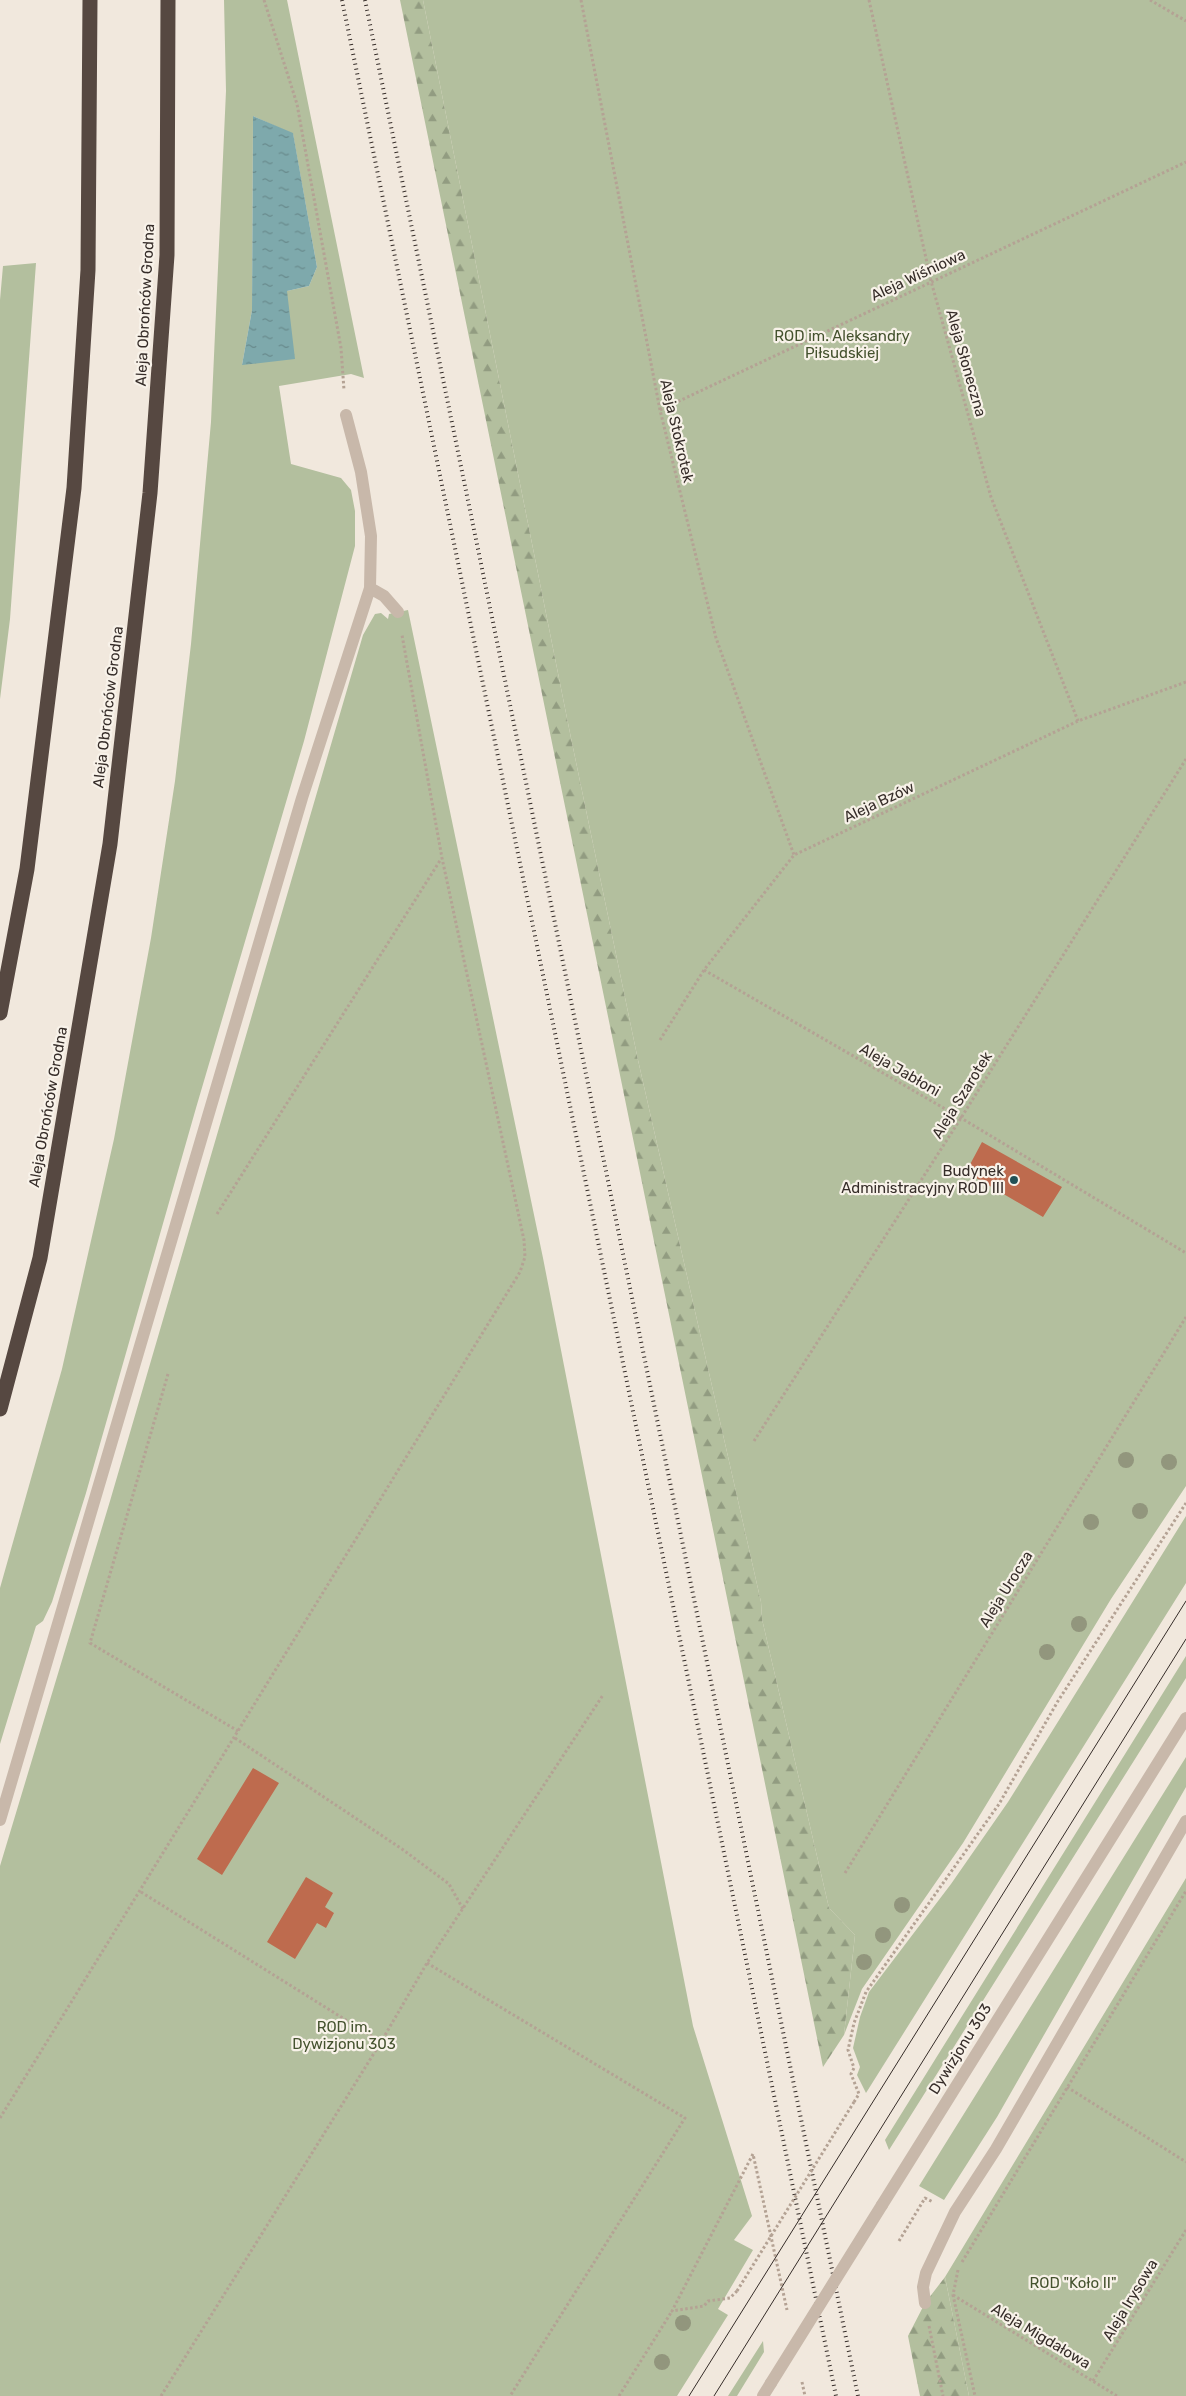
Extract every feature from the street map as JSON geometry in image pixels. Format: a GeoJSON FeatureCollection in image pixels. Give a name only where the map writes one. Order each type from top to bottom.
{"type":"FeatureCollection","features":[{"type":"Feature","properties":{"kind":"highway"},"geometry":{"type":"LineString","coordinates":[[0,1012],[27,869],[74,488],[88,270],[90,0]]}},
{"type":"Feature","properties":{"kind":"highway","name":"Aleja Obrońców Grodna"},"geometry":{"type":"LineString","coordinates":[[0,1409],[40,1258],[110,844],[150,493],[168,255],[168,0]]}},
{"type":"Feature","properties":{"kind":"street"},"geometry":{"type":"LineString","coordinates":[[0,1820],[302,798],[370,588],[372,536],[361,472],[346,415]]}},
{"type":"Feature","properties":{"kind":"street"},"geometry":{"type":"LineString","coordinates":[[370,588],[384,596],[398,612]]}},
{"type":"Feature","properties":{"kind":"street","name":"Dywizjonu 303"},"geometry":{"type":"LineString","coordinates":[[762,2396],[1186,1718]]}},
{"type":"Feature","properties":{"kind":"street"},"geometry":{"type":"LineString","coordinates":[[925,2304],[923,2287],[926,2272],[955,2212],[996,2148],[1186,1821]]}},
{"type":"Feature","properties":{"kind":"path"},"geometry":{"type":"LineString","coordinates":[[264,0],[297,104],[341,348],[346,415]]}},
{"type":"Feature","properties":{"kind":"path","name":"Aleja Stokrotek"},"geometry":{"type":"LineString","coordinates":[[581,0],[660,410],[716,638],[794,855]]}},
{"type":"Feature","properties":{"kind":"path","name":"Aleja Słoneczna"},"geometry":{"type":"LineString","coordinates":[[869,0],[931,281],[991,497],[1078,721]]}},
{"type":"Feature","properties":{"kind":"path"},"geometry":{"type":"LineString","coordinates":[[1150,0],[1186,21]]}},
{"type":"Feature","properties":{"kind":"path","name":"Aleja Wiśniowa"},"geometry":{"type":"LineString","coordinates":[[660,410],[1186,162]]}},
{"type":"Feature","properties":{"kind":"path"},"geometry":{"type":"LineString","coordinates":[[0,2118],[141,1892],[520,1272],[525,1257],[524,1240],[442,858],[398,612]]}},
{"type":"Feature","properties":{"kind":"path","name":"Aleja Bzów"},"geometry":{"type":"LineString","coordinates":[[660,1040],[704,970],[794,855],[1078,721],[1186,682]]}},
{"type":"Feature","properties":{"kind":"path","name":"Aleja Szarotek"},"geometry":{"type":"LineString","coordinates":[[754,1441],[961,1118],[1186,759]]}},
{"type":"Feature","properties":{"kind":"path"},"geometry":{"type":"LineString","coordinates":[[217,1214],[442,858]]}},
{"type":"Feature","properties":{"kind":"path","name":"Aleja Jabłoni"},"geometry":{"type":"LineString","coordinates":[[704,970],[961,1118],[1186,1253]]}},
{"type":"Feature","properties":{"kind":"path","name":"Aleja Urocza"},"geometry":{"type":"LineString","coordinates":[[845,1873],[1186,1317]]}},
{"type":"Feature","properties":{"kind":"path"},"geometry":{"type":"LineString","coordinates":[[168,1374],[90,1643],[238,1731]]}},
{"type":"Feature","properties":{"kind":"path"},"geometry":{"type":"LineString","coordinates":[[672,2311],[704,2306],[708,2301],[730,2298],[737,2291],[859,2094],[851,2074],[854,2068],[848,2050],[854,2023],[866,1992],[999,1804],[1058,1701],[1186,1503]]}},
{"type":"Feature","properties":{"kind":"path"},"geometry":{"type":"LineString","coordinates":[[161,2396],[381,2042],[427,1963],[603,1695]]}},
{"type":"Feature","properties":{"kind":"path"},"geometry":{"type":"LineString","coordinates":[[235,1738],[402,1849],[449,1884],[463,1909]]}},
{"type":"Feature","properties":{"kind":"path"},"geometry":{"type":"LineString","coordinates":[[975,2396],[953,2295],[958,2269],[1186,1890]]}},
{"type":"Feature","properties":{"kind":"path"},"geometry":{"type":"LineString","coordinates":[[141,1892],[381,2042]]}},
{"type":"Feature","properties":{"kind":"path"},"geometry":{"type":"LineString","coordinates":[[427,1963],[685,2118],[510,2396]]}},
{"type":"Feature","properties":{"kind":"path"},"geometry":{"type":"LineString","coordinates":[[1067,2087],[1186,2162]]}},
{"type":"Feature","properties":{"kind":"path"},"geometry":{"type":"LineString","coordinates":[[619,2396],[672,2311],[753,2154],[788,2319]]}},
{"type":"Feature","properties":{"kind":"path"},"geometry":{"type":"LineString","coordinates":[[899,2242],[924,2201]]}},
{"type":"Feature","properties":{"kind":"path","name":"Aleja Irysowa"},"geometry":{"type":"LineString","coordinates":[[1093,2381],[1186,2230]]}},
{"type":"Feature","properties":{"kind":"path","name":"Aleja Migdałowa"},"geometry":{"type":"LineString","coordinates":[[953,2295],[1117,2396]]}},
{"type":"Feature","properties":{"kind":"path"},"geometry":{"type":"LineString","coordinates":[[925,2304],[943,2396]]}},
{"type":"Feature","properties":{"kind":"path"},"geometry":{"type":"LineString","coordinates":[[801,2377],[805,2396]]}},
{"type":"Feature","properties":{"kind":"green space"},"geometry":{"type":"Polygon","coordinates":[[[224,0],[287,0],[364,378],[351,374],[279,386],[291,464],[341,478],[351,490],[355,511],[355,546],[304,741],[196,1108],[86,1493],[52,1602],[43,1621],[36,1626],[0,1744],[0,1588],[62,1369],[114,1139],[151,938],[175,781],[191,644],[211,422],[226,91],[224,0]],[[253,116],[252,310],[242,365],[287,291],[309,286],[317,267],[293,134],[253,116]]]}},
{"type":"Feature","properties":{"kind":"green space"},"geometry":{"type":"Polygon","coordinates":[[[400,0],[423,0],[571,738],[638,1060],[761,1602],[762,1619],[829,1908],[855,1935],[844,2035],[823,2067],[400,0]]]}},
{"type":"Feature","properties":{"kind":"green space","name":"ROD im. Aleksandry Piłsudskiej"},"geometry":{"type":"Polygon","coordinates":[[[423,0],[1186,0],[1186,1486],[1111,1599],[963,1843],[862,1989],[844,2035],[855,1935],[829,1908],[762,1619],[761,1602],[638,1060],[571,738],[423,0]]]}},
{"type":"Feature","properties":{"kind":"green space"},"geometry":{"type":"Polygon","coordinates":[[[36,263],[10,619],[0,699],[0,300],[3,266],[36,263]]]}},
{"type":"Feature","properties":{"kind":"green space","name":"ROD im. Dywizjonu 303"},"geometry":{"type":"Polygon","coordinates":[[[408,610],[543,1258],[693,2026],[752,2216],[734,2240],[753,2250],[718,2309],[728,2315],[677,2396],[0,2396],[0,1866],[110,1501],[363,635],[375,614],[381,613],[388,619],[389,614],[408,610]]]}},
{"type":"Feature","properties":{"kind":"green space"},"geometry":{"type":"Polygon","coordinates":[[[1186,1516],[1186,1583],[866,2093],[857,2075],[860,2067],[853,2048],[860,2017],[869,1992],[951,1884],[1008,1802],[1186,1516]]]}},
{"type":"Feature","properties":{"kind":"green space"},"geometry":{"type":"Polygon","coordinates":[[[1186,1656],[1186,1678],[889,2150],[885,2140],[1186,1656]]]}},
{"type":"Feature","properties":{"kind":"green space"},"geometry":{"type":"Polygon","coordinates":[[[1186,1757],[1186,1787],[997,2117],[944,2200],[919,2186],[1186,1757]]]}},
{"type":"Feature","properties":{"kind":"green space","name":"ROD \"Koło II\""},"geometry":{"type":"Polygon","coordinates":[[[1186,1878],[1186,2396],[969,2396],[945,2277],[1186,1878]]]}},
{"type":"Feature","properties":{"kind":"green space"},"geometry":{"type":"Polygon","coordinates":[[[945,2277],[969,2396],[920,2396],[908,2336],[925,2303],[945,2277]]]}},
{"type":"Feature","properties":{"kind":"green space"},"geometry":{"type":"Polygon","coordinates":[[[763,2341],[764,2352],[737,2396],[728,2396],[763,2341]]]}},
{"type":"Feature","properties":{"kind":"water"},"geometry":{"type":"Polygon","coordinates":[[[253,116],[293,133],[317,267],[309,286],[287,291],[295,359],[242,365],[252,310],[253,116]]]}},
{"type":"Feature","properties":{"kind":"building","name":"Budynek Administracyjny ROD III"},"geometry":{"type":"Polygon","coordinates":[[[982,1142],[1062,1187],[1043,1217],[966,1172],[982,1142]]]}},
{"type":"Feature","properties":{"kind":"building"},"geometry":{"type":"Polygon","coordinates":[[[253,1768],[279,1783],[222,1875],[197,1859],[253,1768]]]}},
{"type":"Feature","properties":{"kind":"building"},"geometry":{"type":"Polygon","coordinates":[[[306,1877],[333,1893],[325,1907],[334,1913],[326,1928],[317,1923],[295,1959],[267,1942],[306,1877]]]}},
{"type":"Feature","properties":{"kind":"tram line"},"geometry":{"type":"LineString","coordinates":[[689,2396],[1186,1601]]}},
{"type":"Feature","properties":{"kind":"tram line"},"geometry":{"type":"LineString","coordinates":[[714,2396],[1186,1639]]}},
{"type":"Feature","properties":{"kind":"railway"},"geometry":{"type":"LineString","coordinates":[[342,0],[836,2396]]}},
{"type":"Feature","properties":{"kind":"railway"},"geometry":{"type":"LineString","coordinates":[[365,0],[858,2396]]}},
{"type":"Feature","properties":{"kind":"place","name":"Budynek Administracyjny ROD III"},"geometry":{"type":"Point","coordinates":[1014,1180]}}]}
